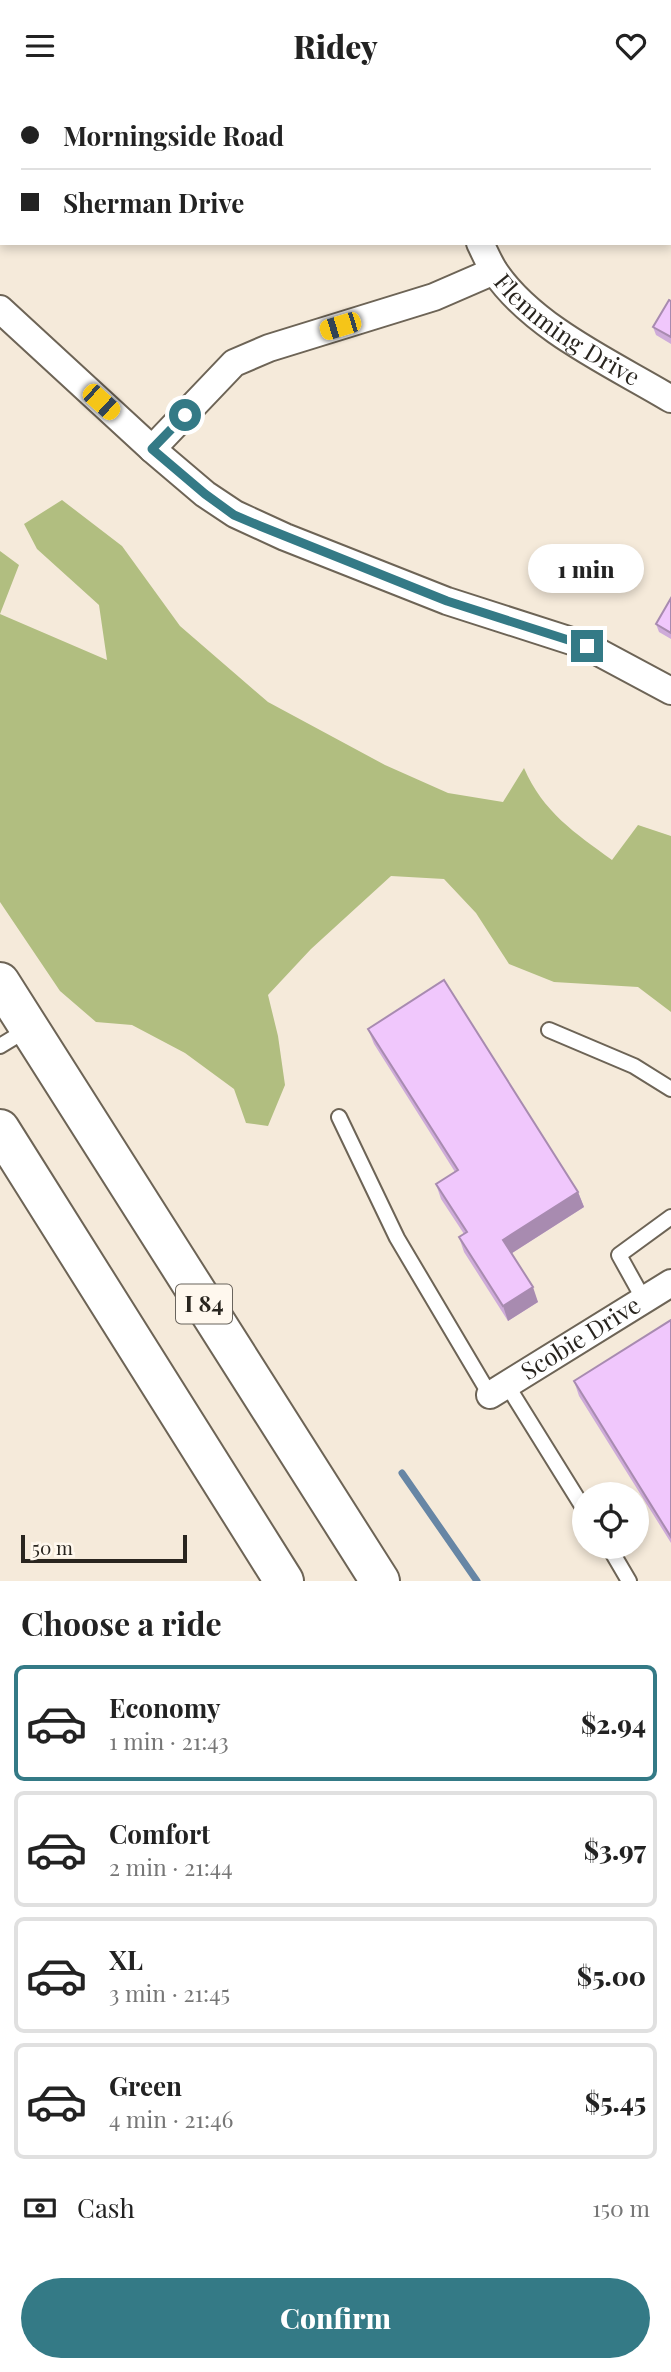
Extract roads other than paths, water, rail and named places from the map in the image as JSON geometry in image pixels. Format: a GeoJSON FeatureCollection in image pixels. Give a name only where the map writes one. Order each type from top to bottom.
{"type":"FeatureCollection","features":[{"type":"Feature","properties":{"kind":"main road","name":"I 84"},"geometry":{"type":"LineString","coordinates":[[0,982],[14,1037],[380,1581]]}},
{"type":"Feature","properties":{"kind":"main road"},"geometry":{"type":"LineString","coordinates":[[0,1129],[284,1581]]}},
{"type":"Feature","properties":{"kind":"street","name":"Flemming Drive"},"geometry":{"type":"LineString","coordinates":[[481,245],[494,271],[534,314],[561,334],[671,399]]}},
{"type":"Feature","properties":{"kind":"street"},"geometry":{"type":"LineString","coordinates":[[152,449],[234,363],[269,348],[434,297],[494,271]]}},
{"type":"Feature","properties":{"kind":"street"},"geometry":{"type":"LineString","coordinates":[[0,310],[152,449],[234,515],[447,601],[587,646],[671,691]]}},
{"type":"Feature","properties":{"kind":"street","name":"Scobie Drive"},"geometry":{"type":"LineString","coordinates":[[498,1390],[671,1283]]}},
{"type":"Feature","properties":{"kind":"lane"},"geometry":{"type":"LineString","coordinates":[[549,1030],[634,1066],[671,1089]]}},
{"type":"Feature","properties":{"kind":"lane"},"geometry":{"type":"LineString","coordinates":[[339,1117],[397,1238],[498,1390],[572,1492]]}},
{"type":"Feature","properties":{"kind":"lane"},"geometry":{"type":"LineString","coordinates":[[644,1300],[620,1255],[671,1217]]}},
{"type":"Feature","properties":{"kind":"lane"},"geometry":{"type":"LineString","coordinates":[[616,1559],[629,1581]]}},
{"type":"Feature","properties":{"kind":"waterway"},"geometry":{"type":"LineString","coordinates":[[402,1473],[477,1581]]}}]}
